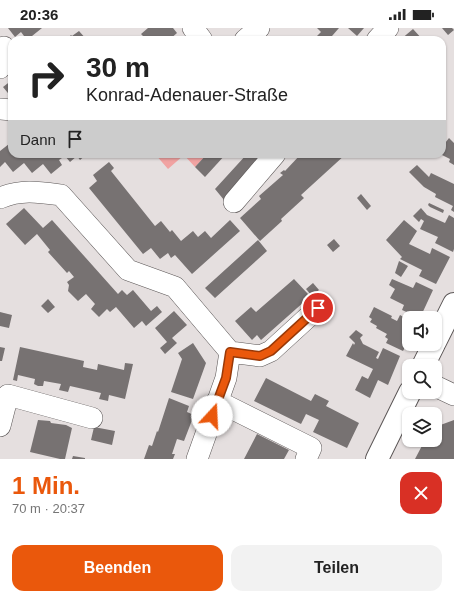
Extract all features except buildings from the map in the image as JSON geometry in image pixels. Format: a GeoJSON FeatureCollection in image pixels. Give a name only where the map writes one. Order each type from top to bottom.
{"type":"FeatureCollection","features":[{"type":"Feature","properties":{"kind":"main road"},"geometry":{"type":"LineString","coordinates":[[442,327],[454,304]]}},
{"type":"Feature","properties":{"kind":"main road"},"geometry":{"type":"LineString","coordinates":[[377,459],[407,399]]}},
{"type":"Feature","properties":{"kind":"street"},"geometry":{"type":"LineString","coordinates":[[250,36],[259,28]]}},
{"type":"Feature","properties":{"kind":"street"},"geometry":{"type":"LineString","coordinates":[[381,36],[388,28]]}},
{"type":"Feature","properties":{"kind":"street"},"geometry":{"type":"LineString","coordinates":[[0,68],[4,47]]}},
{"type":"Feature","properties":{"kind":"street"},"geometry":{"type":"LineString","coordinates":[[234,202],[272,158]]}},
{"type":"Feature","properties":{"kind":"street"},"geometry":{"type":"LineString","coordinates":[[2,195],[30,191],[61,195],[128,270],[175,287],[230,352],[260,356],[271,351],[318,308]]}},
{"type":"Feature","properties":{"kind":"street"},"geometry":{"type":"LineString","coordinates":[[197,459],[226,378],[230,352]]}},
{"type":"Feature","properties":{"kind":"street"},"geometry":{"type":"LineString","coordinates":[[442,389],[454,395]]}},
{"type":"Feature","properties":{"kind":"street"},"geometry":{"type":"LineString","coordinates":[[0,426],[8,395],[92,418]]}},
{"type":"Feature","properties":{"kind":"street"},"geometry":{"type":"LineString","coordinates":[[217,401],[311,448],[306,459]]}},
{"type":"Feature","properties":{"kind":"shaded area"},"geometry":{"type":"Polygon","coordinates":[[[158,158],[181,158],[168,169],[158,158]]]}},
{"type":"Feature","properties":{"kind":"shaded area"},"geometry":{"type":"Polygon","coordinates":[[[187,158],[203,158],[195,167],[187,158]]]}},
{"type":"Feature","properties":{"kind":"route"},"geometry":{"type":"LineString","coordinates":[[212,416],[226,378],[230,352],[260,356],[271,351],[318,308]]}}]}
